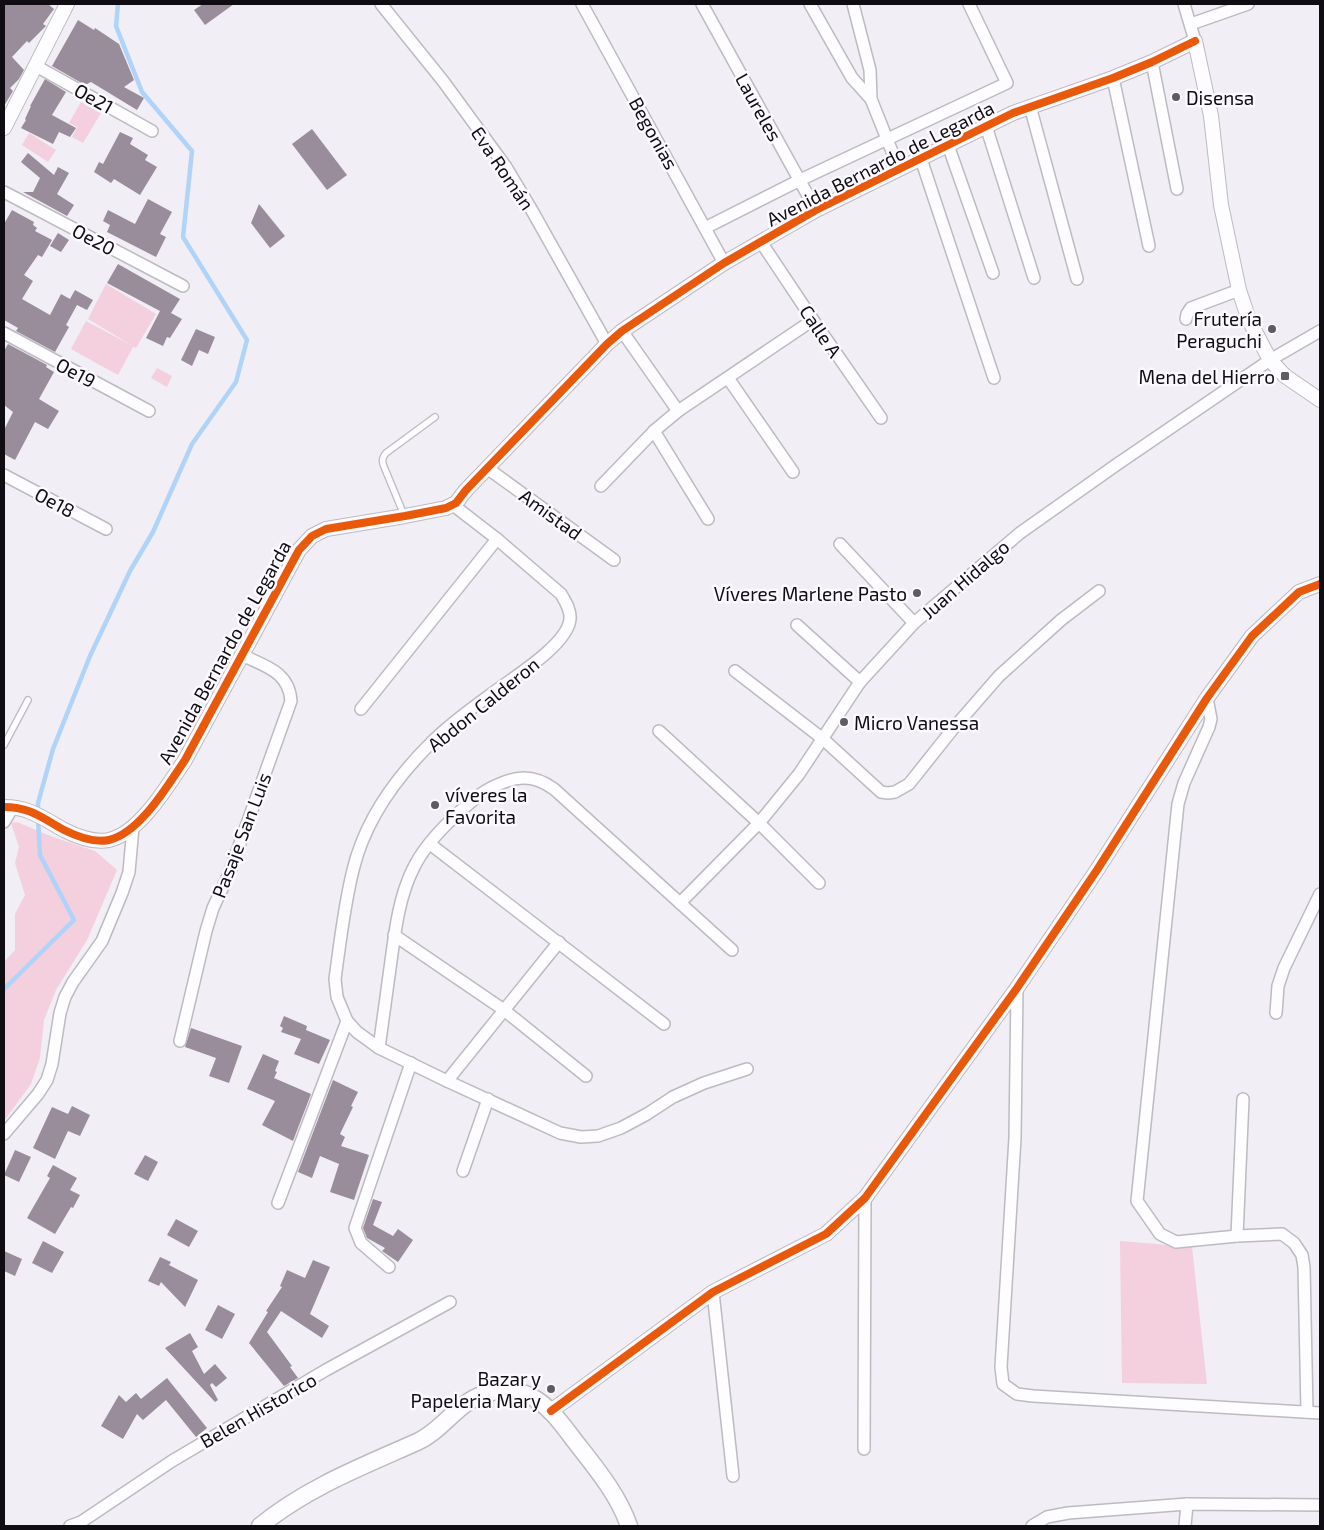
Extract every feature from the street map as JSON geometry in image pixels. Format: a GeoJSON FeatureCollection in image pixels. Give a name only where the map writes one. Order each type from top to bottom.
{"type":"FeatureCollection","features":[{"type":"Feature","properties":{"kind":"main road"},"geometry":{"type":"LineString","coordinates":[[260,1526],[310,1492],[423,1439],[463,1406],[482,1394],[503,1390],[530,1396],[551,1411],[601,1474],[623,1511],[629,1526]]}},
{"type":"Feature","properties":{"kind":"street"},"geometry":{"type":"LineString","coordinates":[[4,128],[67,4]]}},
{"type":"Feature","properties":{"kind":"street","name":"Eva Román"},"geometry":{"type":"LineString","coordinates":[[381,4],[443,81],[506,167],[607,344]]}},
{"type":"Feature","properties":{"kind":"street","name":"Begonias"},"geometry":{"type":"LineString","coordinates":[[582,4],[724,263]]}},
{"type":"Feature","properties":{"kind":"street","name":"Laureles"},"geometry":{"type":"LineString","coordinates":[[702,4],[816,210]]}},
{"type":"Feature","properties":{"kind":"street"},"geometry":{"type":"LineString","coordinates":[[810,4],[852,78],[871,98]]}},
{"type":"Feature","properties":{"kind":"street"},"geometry":{"type":"LineString","coordinates":[[853,4],[870,70],[871,98],[899,169]]}},
{"type":"Feature","properties":{"kind":"street"},"geometry":{"type":"LineString","coordinates":[[705,228],[800,180],[1007,83],[968,4]]}},
{"type":"Feature","properties":{"kind":"street"},"geometry":{"type":"LineString","coordinates":[[1184,4],[1195,41],[1210,116],[1221,205],[1239,290],[1249,320],[1270,360],[1286,376],[1320,400]]}},
{"type":"Feature","properties":{"kind":"street"},"geometry":{"type":"LineString","coordinates":[[1191,24],[1248,4]]}},
{"type":"Feature","properties":{"kind":"street","name":"Avenida Bernardo de Legarda"},"geometry":{"type":"LineString","coordinates":[[15,808],[66,831],[102,840],[114,838],[133,827],[163,792],[185,760],[300,550],[312,536],[326,529],[405,516],[453,505],[607,344],[724,263],[816,210],[986,126],[1030,106],[1113,78],[1195,41]]}},
{"type":"Feature","properties":{"kind":"street"},"geometry":{"type":"LineString","coordinates":[[1152,62],[1177,189]]}},
{"type":"Feature","properties":{"kind":"street","name":"Oe21"},"geometry":{"type":"LineString","coordinates":[[36,66],[152,130]]}},
{"type":"Feature","properties":{"kind":"street"},"geometry":{"type":"LineString","coordinates":[[1113,78],[1149,246]]}},
{"type":"Feature","properties":{"kind":"street"},"geometry":{"type":"LineString","coordinates":[[1030,106],[1077,279]]}},
{"type":"Feature","properties":{"kind":"street"},"geometry":{"type":"LineString","coordinates":[[986,126],[1034,278]]}},
{"type":"Feature","properties":{"kind":"street"},"geometry":{"type":"LineString","coordinates":[[948,145],[993,273]]}},
{"type":"Feature","properties":{"kind":"street"},"geometry":{"type":"LineString","coordinates":[[921,159],[994,378]]}},
{"type":"Feature","properties":{"kind":"street","name":"Oe20"},"geometry":{"type":"LineString","coordinates":[[4,192],[183,286]]}},
{"type":"Feature","properties":{"kind":"street","name":"Calle A"},"geometry":{"type":"LineString","coordinates":[[761,242],[881,418]]}},
{"type":"Feature","properties":{"kind":"street"},"geometry":{"type":"LineString","coordinates":[[1186,319],[1188,310],[1191,308],[1239,290]]}},
{"type":"Feature","properties":{"kind":"street"},"geometry":{"type":"LineString","coordinates":[[601,486],[654,431],[678,411],[813,320]]}},
{"type":"Feature","properties":{"kind":"street","name":"Juan Hidalgo"},"geometry":{"type":"LineString","coordinates":[[680,902],[759,823],[799,774],[860,682],[914,623],[1020,533],[1270,360],[1320,331]]}},
{"type":"Feature","properties":{"kind":"street"},"geometry":{"type":"LineString","coordinates":[[622,332],[678,411]]}},
{"type":"Feature","properties":{"kind":"street","name":"Oe19"},"geometry":{"type":"LineString","coordinates":[[4,333],[149,411]]}},
{"type":"Feature","properties":{"kind":"street"},"geometry":{"type":"LineString","coordinates":[[728,378],[793,472]]}},
{"type":"Feature","properties":{"kind":"street"},"geometry":{"type":"LineString","coordinates":[[654,431],[708,519]]}},
{"type":"Feature","properties":{"kind":"street","name":"Amistad"},"geometry":{"type":"LineString","coordinates":[[487,468],[614,560]]}},
{"type":"Feature","properties":{"kind":"street","name":"Oe18"},"geometry":{"type":"LineString","coordinates":[[4,476],[106,529]]}},
{"type":"Feature","properties":{"kind":"street","name":"Abdon Calderon"},"geometry":{"type":"LineString","coordinates":[[453,505],[497,538],[561,594],[568,606],[571,618],[567,631],[557,643],[434,740],[402,775],[376,812],[361,844],[353,870],[340,945],[336,979],[337,997],[347,1021],[379,1048],[560,1133],[581,1137],[598,1136],[621,1128],[673,1098],[704,1083],[747,1069]]}},
{"type":"Feature","properties":{"kind":"street"},"geometry":{"type":"LineString","coordinates":[[361,710],[497,538]]}},
{"type":"Feature","properties":{"kind":"street"},"geometry":{"type":"LineString","coordinates":[[840,544],[914,623]]}},
{"type":"Feature","properties":{"kind":"street"},"geometry":{"type":"LineString","coordinates":[[551,1411],[713,1292],[826,1234],[865,1198],[1018,988],[1097,870],[1206,698],[1252,636],[1299,592],[1320,584]]}},
{"type":"Feature","properties":{"kind":"street"},"geometry":{"type":"LineString","coordinates":[[736,671],[823,739],[881,792],[888,794],[902,790],[909,784],[952,730],[999,676],[1099,590]]}},
{"type":"Feature","properties":{"kind":"street"},"geometry":{"type":"LineString","coordinates":[[797,625],[860,682]]}},
{"type":"Feature","properties":{"kind":"street","name":"Pasaje San Luis"},"geometry":{"type":"LineString","coordinates":[[180,1042],[208,923],[229,874],[291,701],[290,690],[286,681],[278,673],[242,655]]}},
{"type":"Feature","properties":{"kind":"street"},"geometry":{"type":"LineString","coordinates":[[1206,698],[1211,719],[1209,727],[1184,783],[1178,804],[1137,1202],[1160,1234],[1176,1242],[1282,1234],[1294,1243],[1302,1255],[1304,1267],[1307,1412]]}},
{"type":"Feature","properties":{"kind":"street"},"geometry":{"type":"LineString","coordinates":[[659,731],[759,823],[819,883]]}},
{"type":"Feature","properties":{"kind":"street"},"geometry":{"type":"LineString","coordinates":[[379,1048],[394,935],[402,898],[413,869],[430,844],[472,800],[500,783],[517,778],[536,779],[554,789],[732,950]]}},
{"type":"Feature","properties":{"kind":"street"},"geometry":{"type":"LineString","coordinates":[[4,822],[15,808]]}},
{"type":"Feature","properties":{"kind":"street"},"geometry":{"type":"LineString","coordinates":[[4,1134],[38,1094],[47,1080],[65,997],[73,982],[102,941],[122,893],[130,865],[133,827]]}},
{"type":"Feature","properties":{"kind":"street"},"geometry":{"type":"LineString","coordinates":[[430,844],[664,1024]]}},
{"type":"Feature","properties":{"kind":"street"},"geometry":{"type":"LineString","coordinates":[[1276,1013],[1278,986],[1284,968],[1320,894]]}},
{"type":"Feature","properties":{"kind":"street"},"geometry":{"type":"LineString","coordinates":[[394,935],[504,1010],[586,1076]]}},
{"type":"Feature","properties":{"kind":"street"},"geometry":{"type":"LineString","coordinates":[[447,1081],[558,942]]}},
{"type":"Feature","properties":{"kind":"street"},"geometry":{"type":"LineString","coordinates":[[1018,988],[1015,1138],[1001,1368],[1003,1384],[1017,1394],[1033,1396],[1320,1413]]}},
{"type":"Feature","properties":{"kind":"street"},"geometry":{"type":"LineString","coordinates":[[278,1203],[347,1021]]}},
{"type":"Feature","properties":{"kind":"street"},"geometry":{"type":"LineString","coordinates":[[389,1266],[361,1243],[355,1228],[411,1063]]}},
{"type":"Feature","properties":{"kind":"street"},"geometry":{"type":"LineString","coordinates":[[463,1171],[488,1098]]}},
{"type":"Feature","properties":{"kind":"street"},"geometry":{"type":"LineString","coordinates":[[1237,1236],[1243,1099]]}},
{"type":"Feature","properties":{"kind":"street"},"geometry":{"type":"LineString","coordinates":[[864,1449],[865,1198]]}},
{"type":"Feature","properties":{"kind":"street"},"geometry":{"type":"LineString","coordinates":[[713,1292],[733,1476]]}},
{"type":"Feature","properties":{"kind":"street","name":"Belen Historico"},"geometry":{"type":"LineString","coordinates":[[70,1526],[80,1522],[172,1461],[326,1370],[450,1302]]}},
{"type":"Feature","properties":{"kind":"street"},"geometry":{"type":"LineString","coordinates":[[1032,1526],[1047,1517],[1068,1513],[1187,1504],[1320,1505]]}},
{"type":"Feature","properties":{"kind":"street"},"geometry":{"type":"LineString","coordinates":[[1185,1526],[1187,1504]]}},
{"type":"Feature","properties":{"kind":"lane"},"geometry":{"type":"LineString","coordinates":[[405,516],[382,461],[383,457],[435,417]]}},
{"type":"Feature","properties":{"kind":"lane"},"geometry":{"type":"LineString","coordinates":[[4,745],[28,700]]}},
{"type":"Feature","properties":{"kind":"shaded area"},"geometry":{"type":"Polygon","coordinates":[[[81,102],[101,113],[83,143],[72,137],[77,127],[69,123],[81,102]]]}},
{"type":"Feature","properties":{"kind":"shaded area"},"geometry":{"type":"Polygon","coordinates":[[[29,133],[56,150],[48,162],[22,145],[29,133]]]}},
{"type":"Feature","properties":{"kind":"shaded area"},"geometry":{"type":"Polygon","coordinates":[[[106,284],[156,314],[136,348],[133,347],[118,375],[71,349],[86,321],[133,346],[88,319],[106,284]]]}},
{"type":"Feature","properties":{"kind":"shaded area"},"geometry":{"type":"Polygon","coordinates":[[[157,368],[172,376],[167,387],[151,378],[157,368]]]}},
{"type":"Feature","properties":{"kind":"shaded area"},"geometry":{"type":"Polygon","coordinates":[[[17,822],[53,837],[95,851],[117,870],[87,940],[56,990],[44,1020],[40,1058],[31,1084],[4,1121],[4,962],[15,950],[15,914],[25,895],[15,863],[19,847],[11,823],[17,822]]]}},
{"type":"Feature","properties":{"kind":"shaded area"},"geometry":{"type":"Polygon","coordinates":[[[1120,1241],[1192,1247],[1207,1384],[1122,1383],[1120,1241]]]}},
{"type":"Feature","properties":{"kind":"building"},"geometry":{"type":"Polygon","coordinates":[[[4,4],[48,4],[54,9],[43,24],[46,26],[29,43],[27,41],[12,57],[24,70],[19,79],[10,88],[13,91],[4,106],[4,4]]]}},
{"type":"Feature","properties":{"kind":"building"},"geometry":{"type":"Polygon","coordinates":[[[203,4],[234,4],[205,25],[194,10],[203,4]]]}},
{"type":"Feature","properties":{"kind":"building"},"geometry":{"type":"Polygon","coordinates":[[[78,20],[94,30],[95,28],[119,44],[134,80],[124,87],[144,98],[137,110],[91,82],[85,85],[52,66],[78,20]]]}},
{"type":"Feature","properties":{"kind":"building"},"geometry":{"type":"Polygon","coordinates":[[[45,79],[66,92],[52,115],[76,128],[70,137],[59,132],[53,144],[21,128],[26,120],[30,106],[45,79]]]}},
{"type":"Feature","properties":{"kind":"building"},"geometry":{"type":"Polygon","coordinates":[[[312,129],[347,175],[327,190],[292,144],[312,129]]]}},
{"type":"Feature","properties":{"kind":"building"},"geometry":{"type":"Polygon","coordinates":[[[120,132],[133,138],[130,144],[148,155],[145,160],[157,167],[140,195],[114,179],[111,183],[94,172],[99,162],[103,164],[120,132]]]}},
{"type":"Feature","properties":{"kind":"building"},"geometry":{"type":"Polygon","coordinates":[[[28,153],[54,175],[58,167],[69,173],[57,194],[74,205],[67,216],[23,192],[33,192],[40,178],[21,162],[28,153]]]}},
{"type":"Feature","properties":{"kind":"building"},"geometry":{"type":"Polygon","coordinates":[[[148,199],[172,212],[160,234],[166,237],[156,257],[107,232],[110,225],[103,221],[108,210],[135,224],[148,199]]]}},
{"type":"Feature","properties":{"kind":"building"},"geometry":{"type":"Polygon","coordinates":[[[259,204],[285,236],[270,248],[251,223],[259,204]]]}},
{"type":"Feature","properties":{"kind":"building"},"geometry":{"type":"Polygon","coordinates":[[[12,210],[34,222],[33,225],[37,228],[35,231],[52,240],[42,257],[38,255],[24,275],[33,281],[22,299],[50,315],[61,294],[70,299],[75,290],[93,300],[87,310],[77,305],[66,325],[69,327],[55,352],[16,331],[18,328],[4,320],[4,224],[12,210]]]}},
{"type":"Feature","properties":{"kind":"building"},"geometry":{"type":"Polygon","coordinates":[[[58,233],[69,240],[61,252],[50,246],[58,233]]]}},
{"type":"Feature","properties":{"kind":"building"},"geometry":{"type":"Polygon","coordinates":[[[118,264],[180,299],[171,313],[182,319],[170,338],[167,337],[163,346],[146,338],[160,311],[107,283],[118,264]]]}},
{"type":"Feature","properties":{"kind":"building"},"geometry":{"type":"Polygon","coordinates":[[[196,329],[215,337],[208,354],[199,350],[192,366],[181,360],[196,329]]]}},
{"type":"Feature","properties":{"kind":"building"},"geometry":{"type":"Polygon","coordinates":[[[8,344],[47,365],[46,367],[54,372],[39,399],[59,411],[48,429],[35,422],[15,460],[4,454],[4,430],[13,412],[4,405],[4,351],[8,344]]]}},
{"type":"Feature","properties":{"kind":"building"},"geometry":{"type":"Polygon","coordinates":[[[284,1016],[307,1026],[306,1030],[330,1040],[319,1064],[294,1054],[301,1039],[281,1032],[283,1028],[280,1026],[284,1016]]]}},
{"type":"Feature","properties":{"kind":"building"},"geometry":{"type":"Polygon","coordinates":[[[191,1028],[242,1046],[229,1083],[209,1076],[216,1058],[185,1047],[191,1028]]]}},
{"type":"Feature","properties":{"kind":"building"},"geometry":{"type":"Polygon","coordinates":[[[263,1054],[279,1061],[274,1078],[311,1094],[293,1141],[262,1125],[275,1101],[247,1089],[263,1054]]]}},
{"type":"Feature","properties":{"kind":"building"},"geometry":{"type":"Polygon","coordinates":[[[333,1080],[358,1092],[340,1134],[345,1137],[341,1146],[369,1155],[354,1200],[330,1192],[339,1164],[320,1156],[312,1178],[298,1172],[333,1080]]]}},
{"type":"Feature","properties":{"kind":"building"},"geometry":{"type":"Polygon","coordinates":[[[72,1106],[90,1115],[80,1136],[68,1131],[55,1159],[33,1148],[52,1107],[68,1114],[72,1106]]]}},
{"type":"Feature","properties":{"kind":"building"},"geometry":{"type":"Polygon","coordinates":[[[15,1150],[31,1157],[19,1182],[4,1175],[15,1150]]]}},
{"type":"Feature","properties":{"kind":"building"},"geometry":{"type":"Polygon","coordinates":[[[145,1155],[158,1162],[148,1181],[134,1174],[145,1155]]]}},
{"type":"Feature","properties":{"kind":"building"},"geometry":{"type":"Polygon","coordinates":[[[53,1165],[77,1178],[70,1190],[80,1195],[55,1234],[27,1218],[50,1178],[47,1176],[53,1165]]]}},
{"type":"Feature","properties":{"kind":"building"},"geometry":{"type":"Polygon","coordinates":[[[373,1199],[382,1202],[373,1225],[393,1236],[398,1229],[413,1240],[398,1262],[382,1251],[385,1248],[367,1238],[363,1228],[373,1199]]]}},
{"type":"Feature","properties":{"kind":"building"},"geometry":{"type":"Polygon","coordinates":[[[176,1219],[198,1231],[189,1247],[167,1235],[176,1219]]]}},
{"type":"Feature","properties":{"kind":"building"},"geometry":{"type":"Polygon","coordinates":[[[43,1241],[64,1252],[52,1273],[32,1263],[43,1241]]]}},
{"type":"Feature","properties":{"kind":"building"},"geometry":{"type":"Polygon","coordinates":[[[4,1251],[22,1259],[15,1276],[4,1271],[4,1251]]]}},
{"type":"Feature","properties":{"kind":"building"},"geometry":{"type":"Polygon","coordinates":[[[160,1257],[171,1262],[169,1265],[198,1280],[185,1307],[161,1282],[159,1286],[148,1281],[160,1257]]]}},
{"type":"Feature","properties":{"kind":"building"},"geometry":{"type":"Polygon","coordinates":[[[313,1260],[330,1267],[310,1314],[329,1326],[322,1338],[281,1311],[267,1332],[292,1366],[290,1367],[298,1378],[284,1386],[249,1343],[268,1312],[266,1311],[282,1287],[280,1286],[287,1270],[305,1278],[313,1260]]]}},
{"type":"Feature","properties":{"kind":"building"},"geometry":{"type":"Polygon","coordinates":[[[218,1305],[235,1314],[222,1339],[205,1330],[218,1305]]]}},
{"type":"Feature","properties":{"kind":"building"},"geometry":{"type":"Polygon","coordinates":[[[190,1333],[198,1347],[192,1351],[204,1374],[215,1364],[227,1378],[216,1387],[212,1383],[210,1385],[218,1400],[215,1402],[165,1348],[190,1333]]]}},
{"type":"Feature","properties":{"kind":"building"},"geometry":{"type":"Polygon","coordinates":[[[167,1378],[207,1428],[196,1437],[166,1400],[143,1420],[137,1414],[123,1439],[101,1426],[119,1395],[126,1402],[136,1393],[141,1399],[167,1378]]]}},
{"type":"Feature","properties":{"kind":"waterway"},"geometry":{"type":"LineString","coordinates":[[38,811],[38,803],[53,749],[90,656],[130,571],[153,532],[192,444],[236,382],[247,340],[183,237],[192,151],[142,92],[116,26],[118,4]]}},
{"type":"Feature","properties":{"kind":"waterway"},"geometry":{"type":"LineString","coordinates":[[4,989],[74,920],[40,855],[38,819]]}},
{"type":"Feature","properties":{"kind":"cycle path"},"geometry":{"type":"LineString","coordinates":[[4,807],[29,811],[74,835],[98,841],[120,836],[132,828],[152,807],[185,760],[299,550],[312,536],[326,529],[446,508],[456,503],[466,490],[607,344],[622,331],[724,263],[816,210],[1013,113],[1113,78],[1195,41]]}},
{"type":"Feature","properties":{"kind":"cycle path"},"geometry":{"type":"LineString","coordinates":[[551,1411],[713,1292],[826,1234],[865,1198],[1017,988],[1097,870],[1207,698],[1252,636],[1299,592],[1320,584]]}},
{"type":"Feature","properties":{"kind":"place","name":"Disensa"},"geometry":{"type":"Point","coordinates":[1176,97]}},
{"type":"Feature","properties":{"kind":"place","name":"Frutería Peraguchi"},"geometry":{"type":"Point","coordinates":[1272,329]}},
{"type":"Feature","properties":{"kind":"place","name":"Mena del Hierro"},"geometry":{"type":"Point","coordinates":[1285,376]}},
{"type":"Feature","properties":{"kind":"place","name":"Víveres Marlene Pasto"},"geometry":{"type":"Point","coordinates":[917,593]}},
{"type":"Feature","properties":{"kind":"place","name":"Micro Vanessa"},"geometry":{"type":"Point","coordinates":[844,722]}},
{"type":"Feature","properties":{"kind":"place","name":"víveres la Favorita"},"geometry":{"type":"Point","coordinates":[435,805]}},
{"type":"Feature","properties":{"kind":"place","name":"Bazar y Papeleria Mary"},"geometry":{"type":"Point","coordinates":[551,1389]}}]}
